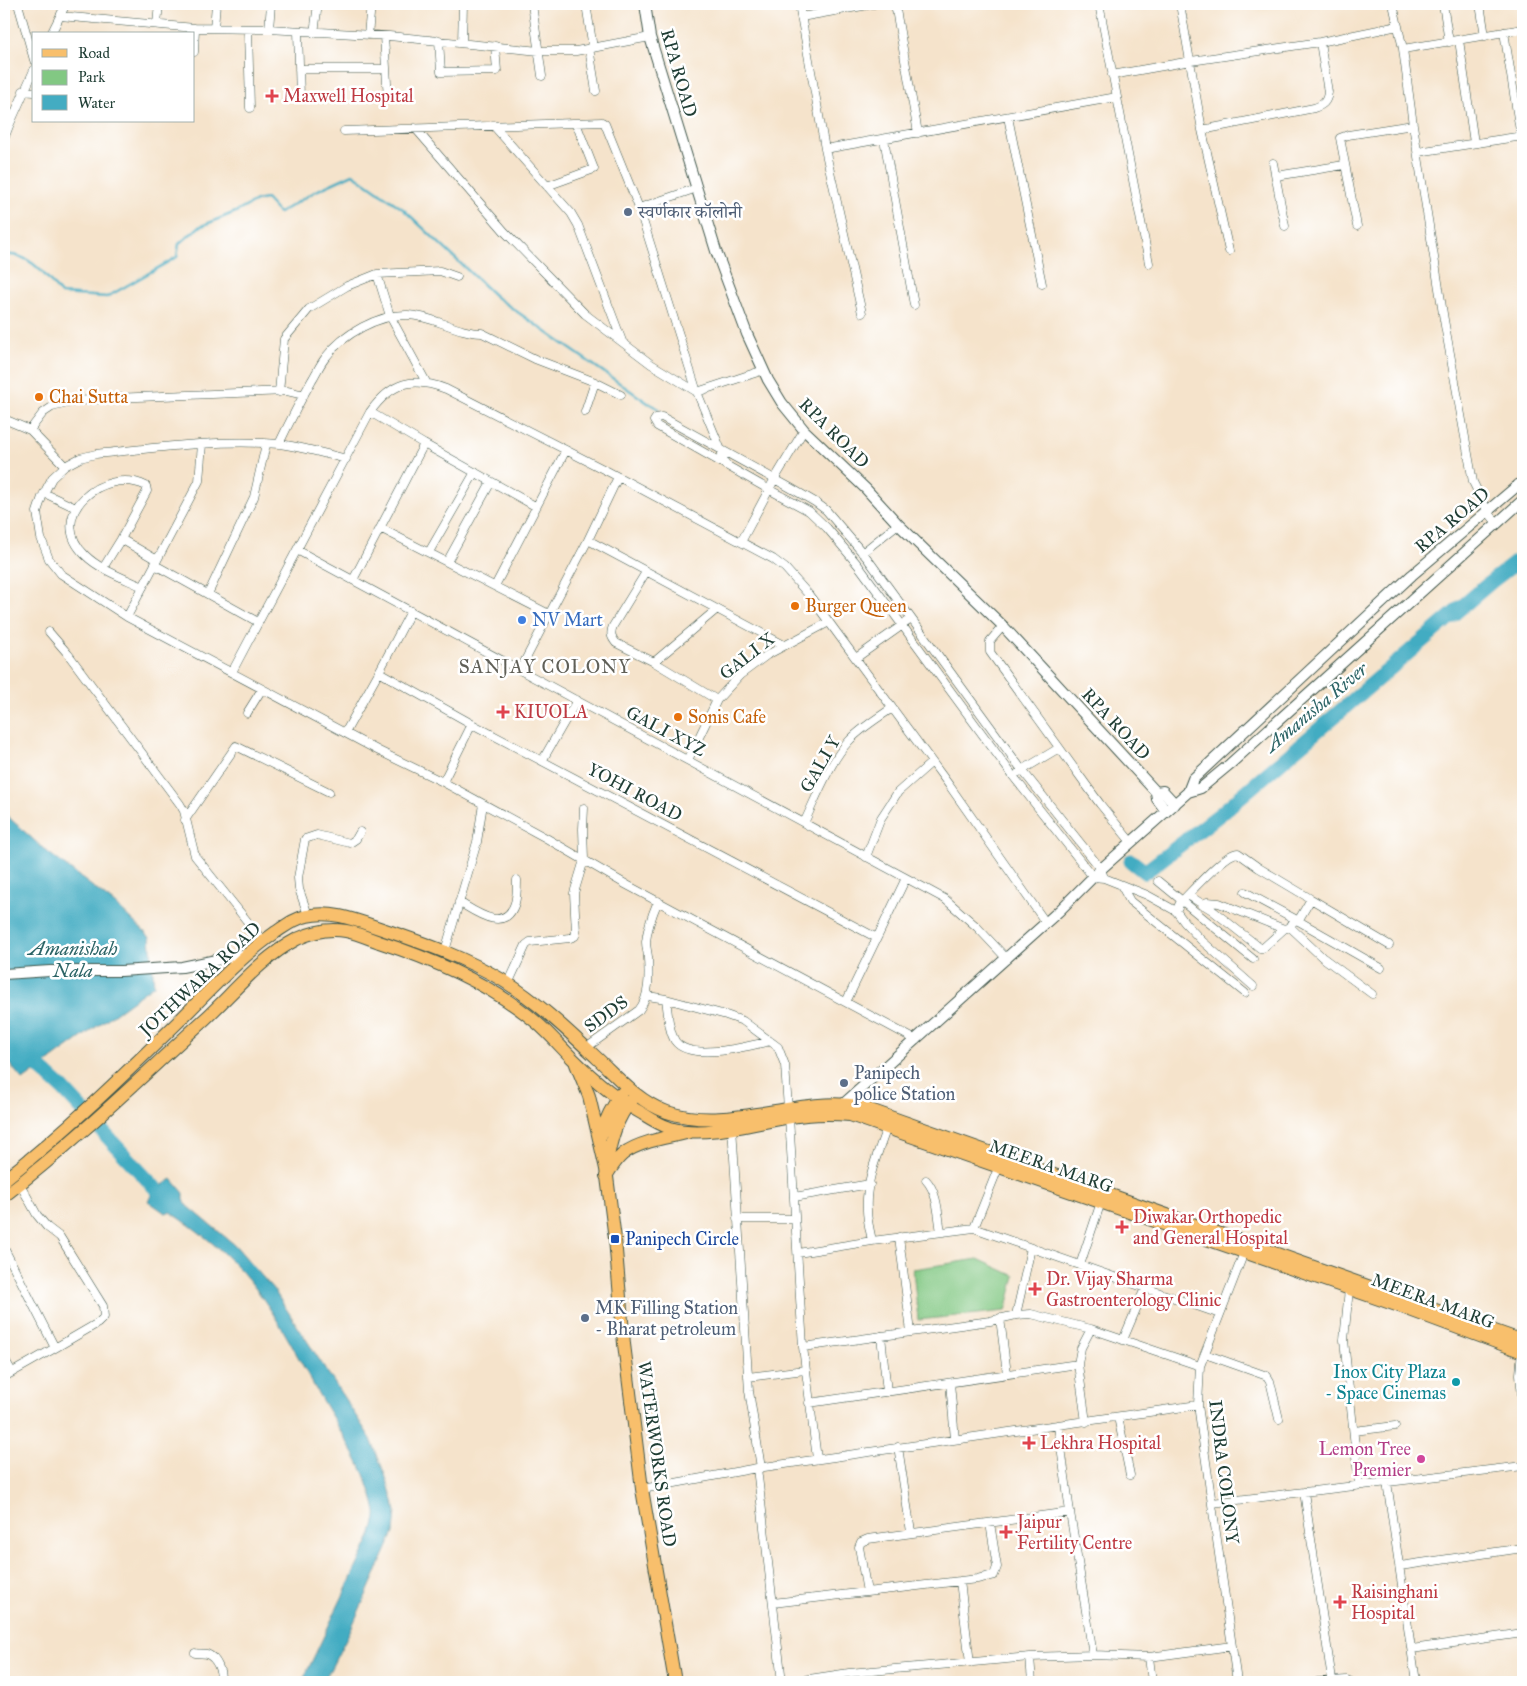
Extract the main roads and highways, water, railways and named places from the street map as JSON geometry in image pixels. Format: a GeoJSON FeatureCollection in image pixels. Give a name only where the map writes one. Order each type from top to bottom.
{"type":"FeatureCollection","features":[{"type":"Feature","properties":{"kind":"main road","name":"JOTHWARA ROAD"},"geometry":{"type":"LineString","coordinates":[[72,1131],[103,1093],[246,954],[292,921],[308,915],[333,915],[349,918],[445,951],[508,984],[544,1010],[637,1095]]}},
{"type":"Feature","properties":{"kind":"main road","name":"JOTHWARA ROAD"},"geometry":{"type":"LineString","coordinates":[[72,1131],[119,1098],[215,1010],[253,971],[294,941],[313,932],[329,930],[346,931],[402,949],[482,985],[510,1002],[538,1023],[574,1060]]}},
{"type":"Feature","properties":{"kind":"main road","name":"MEERA MARG"},"geometry":{"type":"LineString","coordinates":[[574,1060],[622,1102],[669,1128],[699,1132],[732,1127],[818,1105],[844,1104],[859,1106],[1523,1347]]}},
{"type":"Feature","properties":{"kind":"main road","name":"WATERWORKS ROAD"},"geometry":{"type":"LineString","coordinates":[[574,1060],[589,1096],[606,1172],[615,1239],[624,1344],[642,1489],[675,1682]]}},
{"type":"Feature","properties":{"kind":"main road"},"geometry":{"type":"LineString","coordinates":[[606,1172],[613,1133],[620,1118],[627,1086]]}},
{"type":"Feature","properties":{"kind":"main road"},"geometry":{"type":"LineString","coordinates":[[600,1139],[604,1121],[610,1108],[637,1095]]}},
{"type":"Feature","properties":{"kind":"main road","name":"MEERA MARG"},"geometry":{"type":"LineString","coordinates":[[637,1095],[665,1111],[697,1118],[789,1113],[850,1115],[887,1126],[1101,1202],[1246,1248],[1349,1289],[1523,1347]]}},
{"type":"Feature","properties":{"kind":"main road"},"geometry":{"type":"LineString","coordinates":[[4,1180],[72,1131]]}},
{"type":"Feature","properties":{"kind":"main road"},"geometry":{"type":"LineString","coordinates":[[4,1196],[20,1184],[72,1131]]}},
{"type":"Feature","properties":{"kind":"main road"},"geometry":{"type":"LineString","coordinates":[[606,1172],[623,1154],[636,1147],[676,1135],[699,1132]]}},
{"type":"Feature","properties":{"kind":"water","name":"Amanishah Nala"},"geometry":{"type":"Polygon","coordinates":[[[4,813],[45,850],[115,904],[150,937],[154,985],[23,1080],[4,1058],[4,813]]]}},
{"type":"Feature","properties":{"kind":"water"},"geometry":{"type":"Polygon","coordinates":[[[172,1179],[184,1193],[184,1200],[188,1206],[235,1245],[274,1290],[371,1439],[387,1480],[396,1511],[394,1533],[350,1631],[324,1682],[302,1682],[372,1534],[376,1512],[372,1495],[366,1478],[350,1447],[282,1328],[254,1286],[227,1256],[209,1240],[170,1212],[165,1213],[148,1201],[156,1189],[172,1179]]]}},
{"type":"Feature","properties":{"kind":"waterway"},"geometry":{"type":"LineString","coordinates":[[4,255],[22,257],[30,261],[61,294],[107,297],[177,257],[179,244],[199,227],[238,211],[256,201],[266,199],[279,213],[316,191],[353,174],[403,209],[496,297],[659,409]]}},
{"type":"Feature","properties":{"kind":"waterway","name":"Amanisha River"},"geometry":{"type":"LineString","coordinates":[[1131,861],[1145,872],[1219,815],[1492,581],[1523,557]]}},
{"type":"Feature","properties":{"kind":"waterway"},"geometry":{"type":"LineString","coordinates":[[40,1068],[63,1089],[156,1189]]}},
{"type":"Feature","properties":{"kind":"place","name":"Maxwell Hospital"},"geometry":{"type":"Point","coordinates":[272,96]}},
{"type":"Feature","properties":{"kind":"place","name":"स्वर्णकार कॉलोनी"},"geometry":{"type":"Point","coordinates":[628,212]}},
{"type":"Feature","properties":{"kind":"place","name":"Chai Sutta"},"geometry":{"type":"Point","coordinates":[39,397]}},
{"type":"Feature","properties":{"kind":"place","name":"Burger Queen"},"geometry":{"type":"Point","coordinates":[795,606]}},
{"type":"Feature","properties":{"kind":"place","name":"NV Mart"},"geometry":{"type":"Point","coordinates":[522,620]}},
{"type":"Feature","properties":{"kind":"place","name":"KIUOLA"},"geometry":{"type":"Point","coordinates":[503,712]}},
{"type":"Feature","properties":{"kind":"place","name":"Sonis Cafe"},"geometry":{"type":"Point","coordinates":[678,717]}},
{"type":"Feature","properties":{"kind":"place","name":"Panipech police Station"},"geometry":{"type":"Point","coordinates":[844,1083]}},
{"type":"Feature","properties":{"kind":"place","name":"Diwakar Orthopedic and General Hospital"},"geometry":{"type":"Point","coordinates":[1122,1227]}},
{"type":"Feature","properties":{"kind":"place","name":"Panipech Circle"},"geometry":{"type":"Point","coordinates":[615,1239]}},
{"type":"Feature","properties":{"kind":"place","name":"Dr. Vijay Sharma Gastroenterology Clinic"},"geometry":{"type":"Point","coordinates":[1035,1289]}},
{"type":"Feature","properties":{"kind":"place","name":"MK Filling Station - Bharat petroleum"},"geometry":{"type":"Point","coordinates":[585,1318]}},
{"type":"Feature","properties":{"kind":"place","name":"Inox City Plaza - Space Cinemas"},"geometry":{"type":"Point","coordinates":[1456,1382]}},
{"type":"Feature","properties":{"kind":"place","name":"Lekhra Hospital"},"geometry":{"type":"Point","coordinates":[1029,1443]}},
{"type":"Feature","properties":{"kind":"place","name":"Lemon Tree Premier"},"geometry":{"type":"Point","coordinates":[1421,1459]}},
{"type":"Feature","properties":{"kind":"place","name":"Jaipur Fertility Centre"},"geometry":{"type":"Point","coordinates":[1006,1532]}},
{"type":"Feature","properties":{"kind":"place","name":"Raisinghani Hospital"},"geometry":{"type":"Point","coordinates":[1340,1602]}},
{"type":"Feature","properties":{"kind":"district","name":"SANJAY COLONY"},"geometry":{"type":"Point","coordinates":[545,666]}}]}
